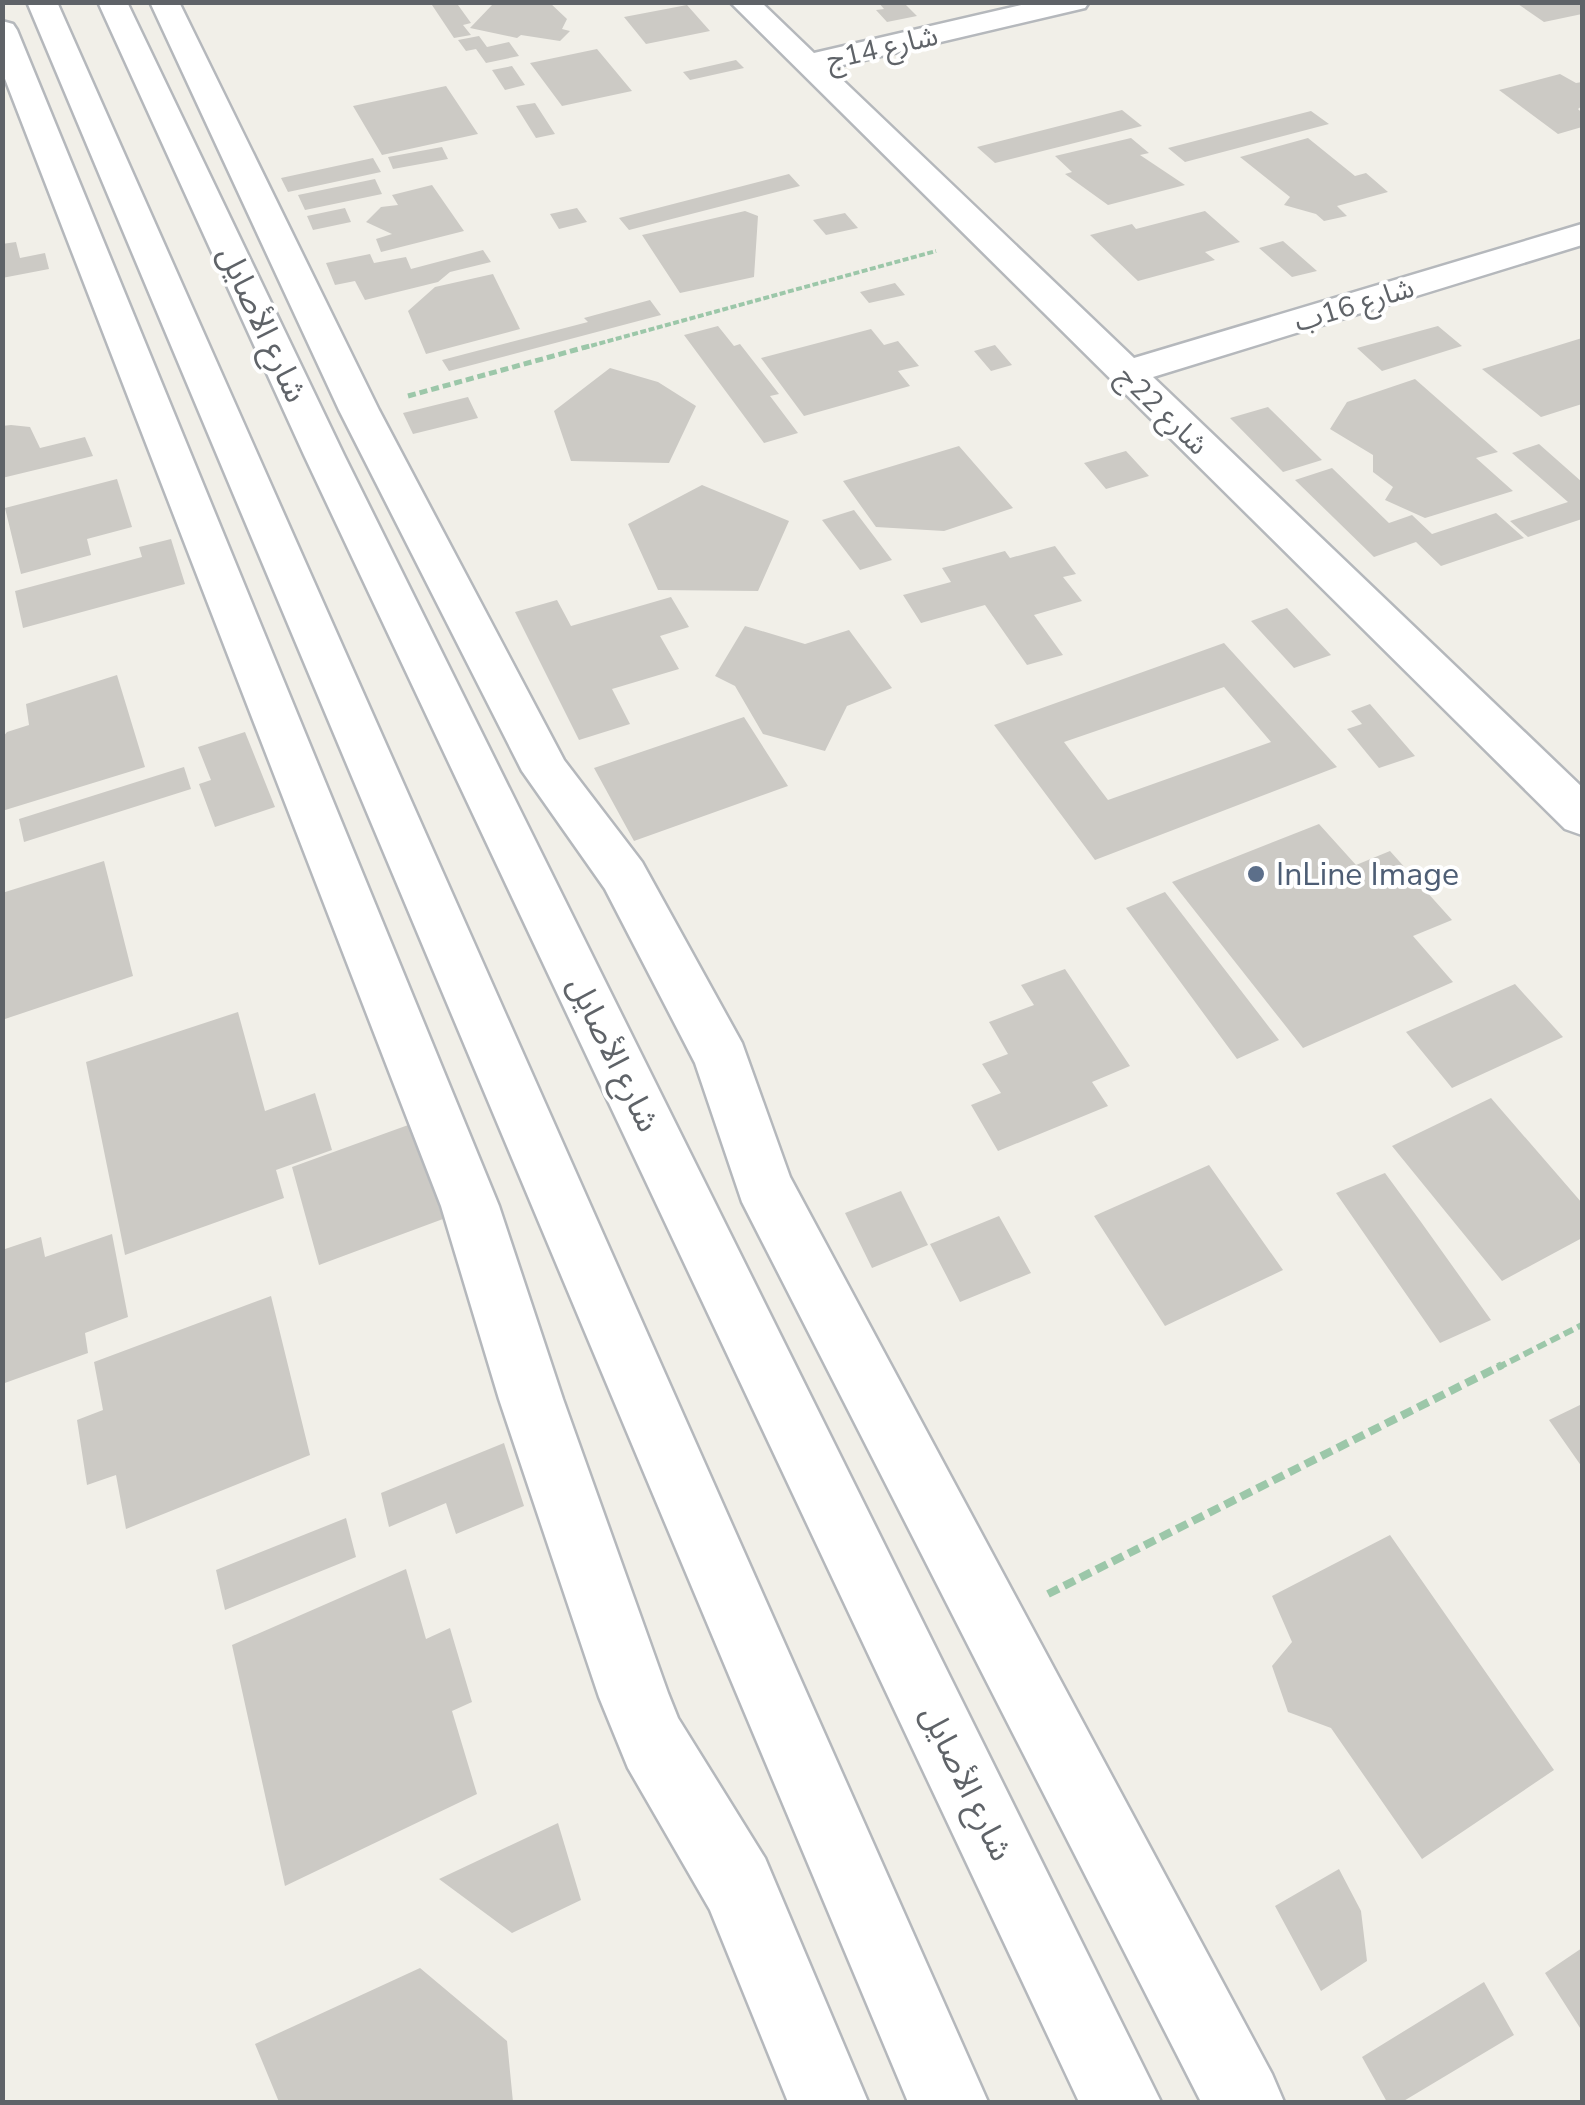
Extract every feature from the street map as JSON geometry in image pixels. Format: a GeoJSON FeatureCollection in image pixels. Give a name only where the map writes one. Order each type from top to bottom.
{"type":"FeatureCollection","features":[{"type":"Feature","properties":{"kind":"street"},"geometry":{"type":"LineString","coordinates":[[42,2],[948,2102]]}},
{"type":"Feature","properties":{"kind":"street","name":"شارع الأصايل"},"geometry":{"type":"LineString","coordinates":[[112,2],[408,565],[1121,2102]]}},
{"type":"Feature","properties":{"kind":"street"},"geometry":{"type":"LineString","coordinates":[[164,2],[359,410],[408,565],[546,772],[624,876],[722,1060],[763,1184],[1244,2102]]}},
{"type":"Feature","properties":{"kind":"street","name":"شارع 22ج"},"geometry":{"type":"LineString","coordinates":[[744,2],[1582,816]]}},
{"type":"Feature","properties":{"kind":"street","name":"شارع 14ج"},"geometry":{"type":"LineString","coordinates":[[806,64],[1075,2]]}},
{"type":"Feature","properties":{"kind":"street"},"geometry":{"type":"LineString","coordinates":[[2,30],[470,1206],[531,1399],[634,1697],[661,1758],[738,1885],[828,2102]]}},
{"type":"Feature","properties":{"kind":"street","name":"شارع 16ب"},"geometry":{"type":"LineString","coordinates":[[1125,373],[1582,234]]}},
{"type":"Feature","properties":{"kind":"street"},"geometry":{"type":"LineString","coordinates":[[324,844],[394,818]]}},
{"type":"Feature","properties":{"kind":"path"},"geometry":{"type":"LineString","coordinates":[[359,410],[987,237]]}},
{"type":"Feature","properties":{"kind":"path"},"geometry":{"type":"LineString","coordinates":[[992,1622],[1582,1325]]}},
{"type":"Feature","properties":{"kind":"building"},"geometry":{"type":"Polygon","coordinates":[[[430,2],[458,5],[471,23],[463,25],[471,35],[454,38],[430,2]]]}},
{"type":"Feature","properties":{"kind":"building"},"geometry":{"type":"Polygon","coordinates":[[[549,2],[567,19],[562,29],[570,31],[560,41],[521,35],[517,38],[470,28],[492,5],[549,2]]]}},
{"type":"Feature","properties":{"kind":"building"},"geometry":{"type":"Polygon","coordinates":[[[878,2],[903,2],[917,16],[887,22],[876,10],[884,9],[878,2]]]}},
{"type":"Feature","properties":{"kind":"building"},"geometry":{"type":"Polygon","coordinates":[[[1515,2],[1582,2],[1582,14],[1544,22],[1515,2]]]}},
{"type":"Feature","properties":{"kind":"building"},"geometry":{"type":"Polygon","coordinates":[[[687,5],[710,31],[646,44],[624,17],[687,5]]]}},
{"type":"Feature","properties":{"kind":"building"},"geometry":{"type":"Polygon","coordinates":[[[479,36],[487,47],[509,42],[519,56],[486,63],[476,49],[466,51],[458,40],[479,36]]]}},
{"type":"Feature","properties":{"kind":"building"},"geometry":{"type":"Polygon","coordinates":[[[597,49],[632,91],[562,106],[530,63],[597,49]]]}},
{"type":"Feature","properties":{"kind":"building"},"geometry":{"type":"Polygon","coordinates":[[[736,60],[744,68],[690,80],[683,72],[736,60]]]}},
{"type":"Feature","properties":{"kind":"building"},"geometry":{"type":"Polygon","coordinates":[[[512,66],[525,85],[505,90],[492,70],[512,66]]]}},
{"type":"Feature","properties":{"kind":"building"},"geometry":{"type":"Polygon","coordinates":[[[1560,74],[1582,82],[1582,106],[1578,109],[1582,113],[1582,127],[1558,134],[1499,90],[1560,74]]]}},
{"type":"Feature","properties":{"kind":"building"},"geometry":{"type":"Polygon","coordinates":[[[446,86],[478,134],[382,155],[353,106],[446,86]]]}},
{"type":"Feature","properties":{"kind":"building"},"geometry":{"type":"Polygon","coordinates":[[[535,103],[555,134],[536,138],[516,106],[535,103]]]}},
{"type":"Feature","properties":{"kind":"building"},"geometry":{"type":"Polygon","coordinates":[[[1122,110],[1142,126],[995,163],[977,147],[1122,110]]]}},
{"type":"Feature","properties":{"kind":"building"},"geometry":{"type":"Polygon","coordinates":[[[1311,111],[1329,124],[1185,162],[1168,148],[1311,111]]]}},
{"type":"Feature","properties":{"kind":"building"},"geometry":{"type":"Polygon","coordinates":[[[1131,138],[1149,153],[1140,155],[1185,185],[1108,205],[1065,174],[1072,172],[1055,156],[1131,138]]]}},
{"type":"Feature","properties":{"kind":"building"},"geometry":{"type":"Polygon","coordinates":[[[1308,138],[1355,176],[1366,173],[1388,192],[1337,206],[1347,216],[1324,221],[1316,214],[1284,205],[1290,197],[1240,157],[1308,138]]]}},
{"type":"Feature","properties":{"kind":"building"},"geometry":{"type":"Polygon","coordinates":[[[442,147],[448,159],[393,169],[388,157],[442,147]]]}},
{"type":"Feature","properties":{"kind":"building"},"geometry":{"type":"Polygon","coordinates":[[[373,158],[381,172],[288,192],[281,178],[373,158]]]}},
{"type":"Feature","properties":{"kind":"building"},"geometry":{"type":"Polygon","coordinates":[[[789,174],[800,186],[629,230],[619,218],[789,174]]]}},
{"type":"Feature","properties":{"kind":"building"},"geometry":{"type":"Polygon","coordinates":[[[375,179],[382,194],[305,210],[298,195],[375,179]]]}},
{"type":"Feature","properties":{"kind":"building"},"geometry":{"type":"Polygon","coordinates":[[[432,185],[464,231],[381,252],[376,239],[392,234],[366,222],[381,207],[398,205],[392,195],[432,185]]]}},
{"type":"Feature","properties":{"kind":"building"},"geometry":{"type":"Polygon","coordinates":[[[345,208],[351,222],[313,230],[307,216],[345,208]]]}},
{"type":"Feature","properties":{"kind":"building"},"geometry":{"type":"Polygon","coordinates":[[[577,208],[587,222],[559,229],[550,214],[577,208]]]}},
{"type":"Feature","properties":{"kind":"building"},"geometry":{"type":"Polygon","coordinates":[[[745,211],[758,216],[754,277],[680,293],[642,235],[745,211]]]}},
{"type":"Feature","properties":{"kind":"building"},"geometry":{"type":"Polygon","coordinates":[[[1205,211],[1240,242],[1205,252],[1215,260],[1138,281],[1090,235],[1132,224],[1136,229],[1205,211]]]}},
{"type":"Feature","properties":{"kind":"building"},"geometry":{"type":"Polygon","coordinates":[[[845,213],[858,228],[826,235],[813,220],[845,213]]]}},
{"type":"Feature","properties":{"kind":"building"},"geometry":{"type":"Polygon","coordinates":[[[1283,241],[1317,271],[1292,277],[1259,248],[1283,241]]]}},
{"type":"Feature","properties":{"kind":"building"},"geometry":{"type":"Polygon","coordinates":[[[16,242],[20,258],[45,253],[49,269],[2,278],[2,244],[16,242]]]}},
{"type":"Feature","properties":{"kind":"building"},"geometry":{"type":"Polygon","coordinates":[[[483,250],[491,262],[450,272],[438,282],[365,300],[355,281],[335,285],[326,263],[370,254],[374,263],[406,257],[411,269],[483,250]]]}},
{"type":"Feature","properties":{"kind":"building"},"geometry":{"type":"Polygon","coordinates":[[[493,274],[520,329],[426,354],[408,311],[435,287],[493,274]]]}},
{"type":"Feature","properties":{"kind":"building"},"geometry":{"type":"Polygon","coordinates":[[[895,283],[905,295],[869,303],[860,292],[895,283]]]}},
{"type":"Feature","properties":{"kind":"building"},"geometry":{"type":"Polygon","coordinates":[[[650,300],[661,315],[449,371],[442,360],[588,322],[584,318],[650,300]]]}},
{"type":"Feature","properties":{"kind":"building"},"geometry":{"type":"Polygon","coordinates":[[[718,326],[734,346],[740,344],[779,394],[770,396],[798,433],[764,443],[684,335],[718,326]]]}},
{"type":"Feature","properties":{"kind":"building"},"geometry":{"type":"Polygon","coordinates":[[[1438,326],[1462,346],[1382,371],[1357,348],[1438,326]]]}},
{"type":"Feature","properties":{"kind":"building"},"geometry":{"type":"Polygon","coordinates":[[[871,329],[884,345],[898,341],[919,366],[898,371],[910,386],[804,416],[761,358],[871,329]]]}},
{"type":"Feature","properties":{"kind":"building"},"geometry":{"type":"Polygon","coordinates":[[[1582,338],[1582,404],[1541,417],[1482,369],[1582,338]]]}},
{"type":"Feature","properties":{"kind":"building"},"geometry":{"type":"Polygon","coordinates":[[[995,345],[1012,365],[991,371],[974,351],[995,345]]]}},
{"type":"Feature","properties":{"kind":"building"},"geometry":{"type":"Polygon","coordinates":[[[610,368],[658,382],[696,406],[669,463],[571,461],[554,411],[610,368]]]}},
{"type":"Feature","properties":{"kind":"building"},"geometry":{"type":"Polygon","coordinates":[[[1415,379],[1498,452],[1476,458],[1513,491],[1425,518],[1385,500],[1393,487],[1373,472],[1373,455],[1330,429],[1347,402],[1415,379]]]}},
{"type":"Feature","properties":{"kind":"building"},"geometry":{"type":"Polygon","coordinates":[[[468,397],[478,418],[413,434],[403,413],[468,397]]]}},
{"type":"Feature","properties":{"kind":"building"},"geometry":{"type":"Polygon","coordinates":[[[1268,407],[1322,460],[1283,472],[1230,418],[1268,407]]]}},
{"type":"Feature","properties":{"kind":"building"},"geometry":{"type":"Polygon","coordinates":[[[2,426],[30,427],[40,448],[85,437],[93,456],[2,478],[2,426]]]}},
{"type":"Feature","properties":{"kind":"building"},"geometry":{"type":"Polygon","coordinates":[[[1539,444],[1582,482],[1582,519],[1528,537],[1510,521],[1568,502],[1512,453],[1539,444]]]}},
{"type":"Feature","properties":{"kind":"building"},"geometry":{"type":"Polygon","coordinates":[[[959,446],[1013,508],[944,531],[876,527],[843,481],[959,446]]]}},
{"type":"Feature","properties":{"kind":"building"},"geometry":{"type":"Polygon","coordinates":[[[1126,451],[1149,476],[1106,489],[1084,463],[1126,451]]]}},
{"type":"Feature","properties":{"kind":"building"},"geometry":{"type":"Polygon","coordinates":[[[1332,468],[1389,523],[1412,515],[1432,534],[1496,513],[1524,538],[1441,566],[1416,542],[1374,557],[1295,480],[1332,468]]]}},
{"type":"Feature","properties":{"kind":"building"},"geometry":{"type":"Polygon","coordinates":[[[117,479],[132,527],[87,539],[91,555],[21,574],[5,508],[117,479]]]}},
{"type":"Feature","properties":{"kind":"building"},"geometry":{"type":"Polygon","coordinates":[[[702,485],[789,521],[758,591],[658,590],[628,524],[702,485]]]}},
{"type":"Feature","properties":{"kind":"building"},"geometry":{"type":"Polygon","coordinates":[[[854,510],[892,560],[860,570],[822,520],[854,510]]]}},
{"type":"Feature","properties":{"kind":"building"},"geometry":{"type":"Polygon","coordinates":[[[171,539],[185,584],[23,628],[15,591],[142,557],[139,547],[171,539]]]}},
{"type":"Feature","properties":{"kind":"building"},"geometry":{"type":"Polygon","coordinates":[[[1055,546],[1076,574],[1063,577],[1082,601],[1034,615],[1063,655],[1027,665],[985,605],[921,623],[903,595],[951,582],[942,568],[1005,551],[1010,558],[1055,546]]]}},
{"type":"Feature","properties":{"kind":"building"},"geometry":{"type":"Polygon","coordinates":[[[671,597],[689,627],[660,636],[679,669],[612,689],[630,724],[579,740],[515,612],[557,600],[571,626],[671,597]]]}},
{"type":"Feature","properties":{"kind":"building"},"geometry":{"type":"Polygon","coordinates":[[[1287,608],[1331,655],[1294,668],[1251,621],[1287,608]]]}},
{"type":"Feature","properties":{"kind":"building"},"geometry":{"type":"Polygon","coordinates":[[[745,626],[805,644],[849,630],[892,688],[847,706],[825,751],[763,734],[735,686],[715,676],[745,626]]]}},
{"type":"Feature","properties":{"kind":"building"},"geometry":{"type":"Polygon","coordinates":[[[1224,643],[1337,767],[1095,860],[994,725],[1224,643]],[[1224,687],[1064,742],[1108,800],[1271,742],[1224,687]]]}},
{"type":"Feature","properties":{"kind":"building"},"geometry":{"type":"Polygon","coordinates":[[[117,675],[145,767],[2,811],[2,738],[7,732],[29,725],[26,704],[117,675]]]}},
{"type":"Feature","properties":{"kind":"building"},"geometry":{"type":"Polygon","coordinates":[[[1370,704],[1415,756],[1379,768],[1347,729],[1362,724],[1351,711],[1370,704]]]}},
{"type":"Feature","properties":{"kind":"building"},"geometry":{"type":"Polygon","coordinates":[[[744,717],[788,786],[634,841],[594,768],[744,717]]]}},
{"type":"Feature","properties":{"kind":"building"},"geometry":{"type":"Polygon","coordinates":[[[245,732],[275,807],[215,827],[199,784],[211,780],[198,747],[245,732]]]}},
{"type":"Feature","properties":{"kind":"building"},"geometry":{"type":"Polygon","coordinates":[[[184,767],[191,789],[24,842],[19,819],[184,767]]]}},
{"type":"Feature","properties":{"kind":"building"},"geometry":{"type":"Polygon","coordinates":[[[1319,824],[1356,865],[1390,851],[1452,920],[1413,936],[1453,982],[1303,1048],[1172,882],[1319,824]]]}},
{"type":"Feature","properties":{"kind":"building"},"geometry":{"type":"Polygon","coordinates":[[[104,861],[133,976],[2,1020],[2,893],[104,861]]]}},
{"type":"Feature","properties":{"kind":"building"},"geometry":{"type":"Polygon","coordinates":[[[1165,892],[1279,1040],[1237,1059],[1126,908],[1165,892]]]}},
{"type":"Feature","properties":{"kind":"building"},"geometry":{"type":"Polygon","coordinates":[[[1065,969],[1130,1066],[1092,1082],[1108,1106],[998,1151],[971,1105],[1001,1093],[982,1064],[1008,1054],[989,1022],[1034,1005],[1021,985],[1065,969]]]}},
{"type":"Feature","properties":{"kind":"building"},"geometry":{"type":"Polygon","coordinates":[[[1515,984],[1563,1037],[1452,1088],[1406,1032],[1515,984]]]}},
{"type":"Feature","properties":{"kind":"building"},"geometry":{"type":"Polygon","coordinates":[[[238,1012],[265,1111],[315,1093],[332,1150],[276,1170],[284,1198],[125,1255],[86,1062],[238,1012]]]}},
{"type":"Feature","properties":{"kind":"building"},"geometry":{"type":"Polygon","coordinates":[[[1491,1098],[1582,1203],[1582,1238],[1502,1281],[1392,1146],[1491,1098]]]}},
{"type":"Feature","properties":{"kind":"building"},"geometry":{"type":"Polygon","coordinates":[[[411,1124],[443,1219],[319,1265],[292,1167],[411,1124]]]}},
{"type":"Feature","properties":{"kind":"building"},"geometry":{"type":"Polygon","coordinates":[[[1209,1165],[1283,1270],[1165,1326],[1094,1216],[1209,1165]]]}},
{"type":"Feature","properties":{"kind":"building"},"geometry":{"type":"Polygon","coordinates":[[[1385,1173],[1491,1320],[1440,1343],[1336,1193],[1385,1173]]]}},
{"type":"Feature","properties":{"kind":"building"},"geometry":{"type":"Polygon","coordinates":[[[901,1191],[928,1245],[872,1268],[845,1213],[901,1191]]]}},
{"type":"Feature","properties":{"kind":"building"},"geometry":{"type":"Polygon","coordinates":[[[999,1216],[1031,1273],[960,1302],[930,1244],[999,1216]]]}},
{"type":"Feature","properties":{"kind":"building"},"geometry":{"type":"Polygon","coordinates":[[[112,1234],[128,1317],[85,1333],[88,1353],[2,1384],[2,1250],[41,1237],[45,1257],[112,1234]]]}},
{"type":"Feature","properties":{"kind":"building"},"geometry":{"type":"Polygon","coordinates":[[[271,1296],[310,1455],[126,1529],[116,1475],[87,1485],[77,1420],[103,1410],[94,1362],[271,1296]]]}},
{"type":"Feature","properties":{"kind":"building"},"geometry":{"type":"Polygon","coordinates":[[[1582,1404],[1582,1467],[1549,1420],[1582,1404]]]}},
{"type":"Feature","properties":{"kind":"building"},"geometry":{"type":"Polygon","coordinates":[[[504,1443],[524,1506],[456,1534],[446,1503],[389,1527],[381,1493],[504,1443]]]}},
{"type":"Feature","properties":{"kind":"building"},"geometry":{"type":"Polygon","coordinates":[[[346,1518],[356,1557],[225,1610],[216,1570],[346,1518]]]}},
{"type":"Feature","properties":{"kind":"building"},"geometry":{"type":"Polygon","coordinates":[[[1390,1535],[1554,1770],[1422,1859],[1331,1728],[1288,1712],[1272,1666],[1292,1642],[1272,1596],[1390,1535]]]}},
{"type":"Feature","properties":{"kind":"building"},"geometry":{"type":"Polygon","coordinates":[[[406,1569],[426,1639],[450,1628],[472,1702],[452,1711],[477,1794],[285,1886],[232,1645],[406,1569]]]}},
{"type":"Feature","properties":{"kind":"building"},"geometry":{"type":"Polygon","coordinates":[[[558,1823],[581,1900],[512,1933],[439,1879],[558,1823]]]}},
{"type":"Feature","properties":{"kind":"building"},"geometry":{"type":"Polygon","coordinates":[[[1339,1869],[1361,1911],[1367,1961],[1321,1991],[1275,1906],[1339,1869]]]}},
{"type":"Feature","properties":{"kind":"building"},"geometry":{"type":"Polygon","coordinates":[[[1582,1948],[1582,2031],[1545,1973],[1582,1948]]]}},
{"type":"Feature","properties":{"kind":"building"},"geometry":{"type":"Polygon","coordinates":[[[420,1968],[507,2041],[513,2102],[279,2102],[255,2044],[420,1968]]]}},
{"type":"Feature","properties":{"kind":"building"},"geometry":{"type":"Polygon","coordinates":[[[1484,1982],[1514,2035],[1402,2102],[1387,2102],[1362,2057],[1484,1982]]]}},
{"type":"Feature","properties":{"kind":"place","name":"InLine Image"},"geometry":{"type":"Point","coordinates":[1256,874]}}]}
